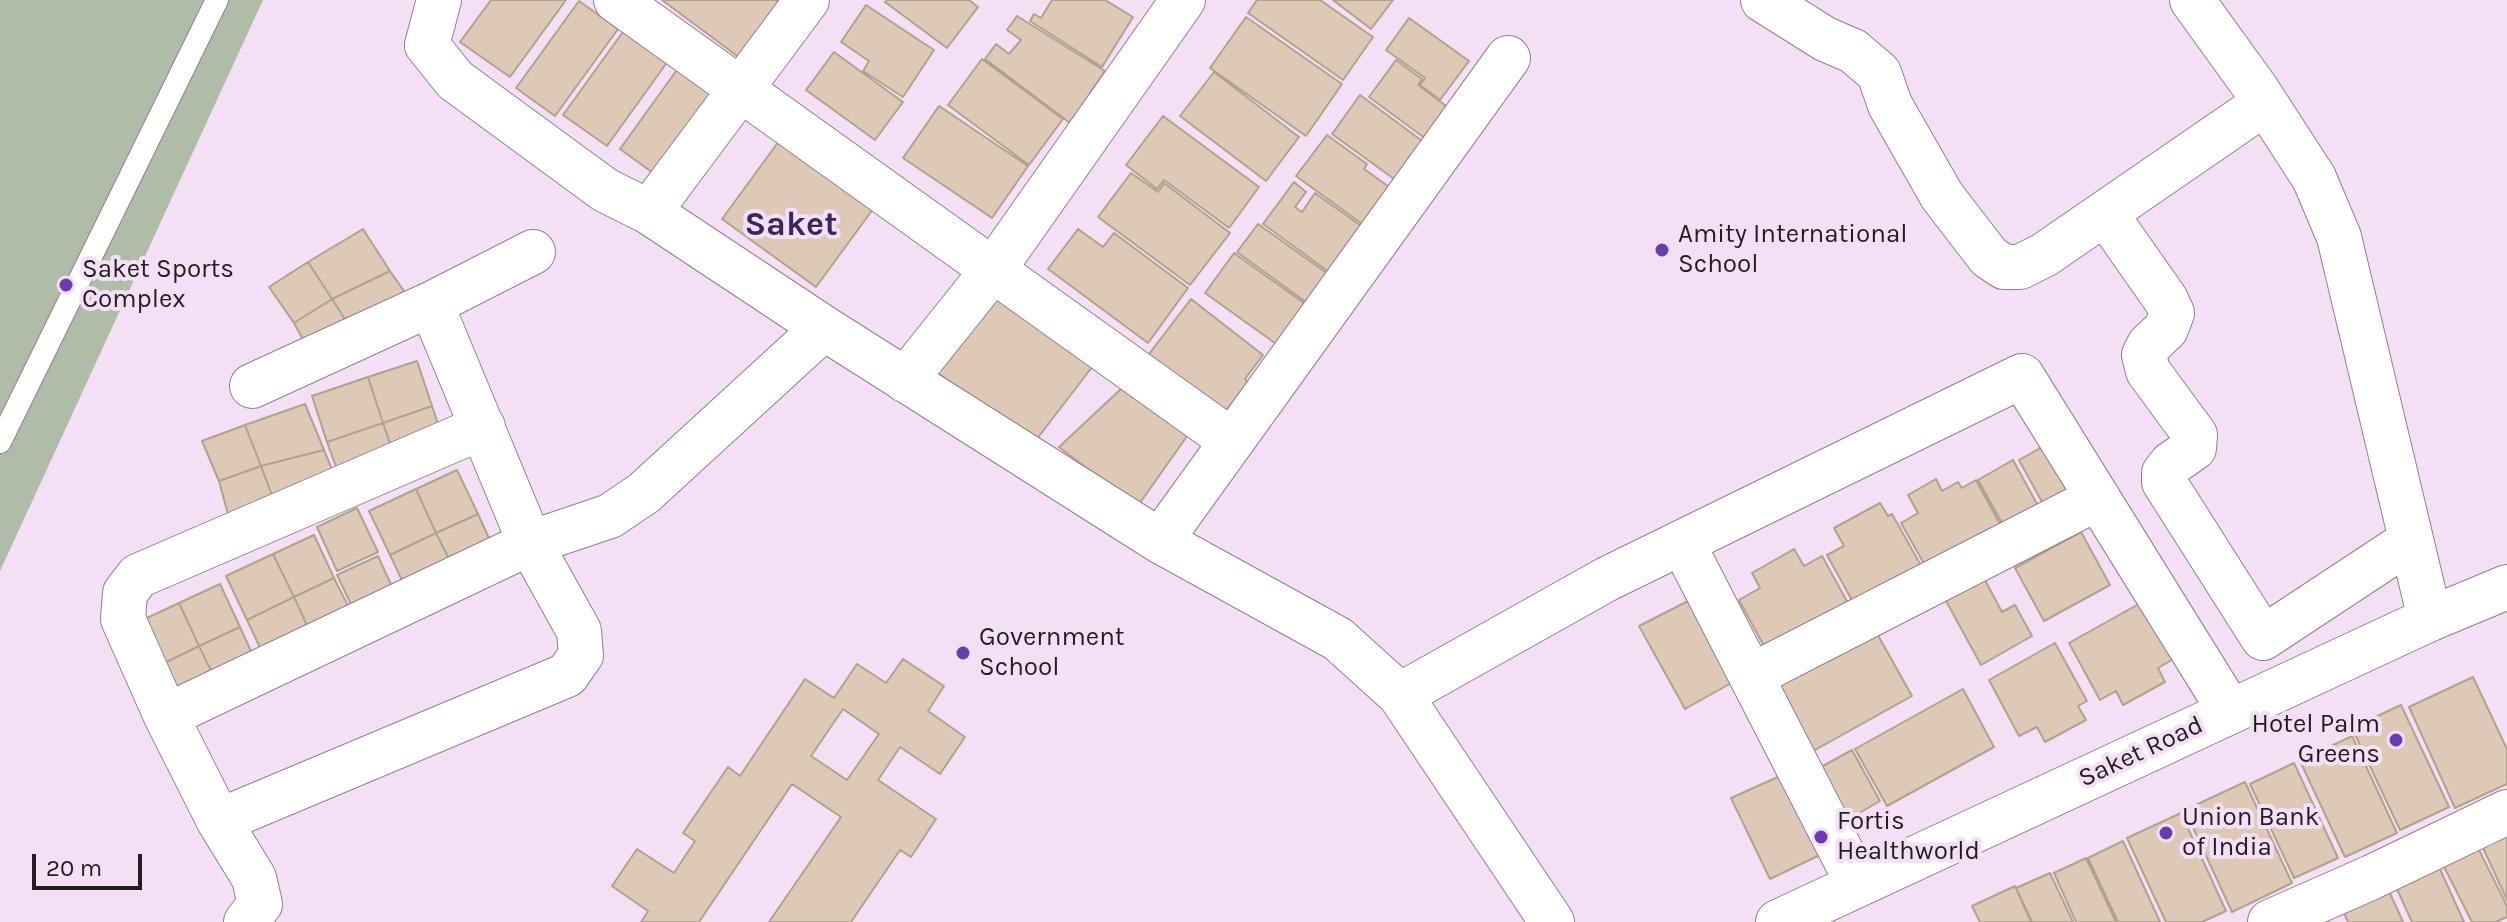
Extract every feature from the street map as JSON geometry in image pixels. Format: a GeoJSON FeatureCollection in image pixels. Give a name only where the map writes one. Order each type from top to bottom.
{"type":"FeatureCollection","features":[{"type":"Feature","properties":{"kind":"street"},"geometry":{"type":"LineString","coordinates":[[439,0],[427,45],[455,80],[605,190],[649,212],[824,328],[1160,541],[1338,639],[1400,695],[1552,922]]}},
{"type":"Feature","properties":{"kind":"street"},"geometry":{"type":"LineString","coordinates":[[616,0],[1232,441]]}},
{"type":"Feature","properties":{"kind":"street"},"geometry":{"type":"LineString","coordinates":[[649,212],[807,0]]}},
{"type":"Feature","properties":{"kind":"street"},"geometry":{"type":"LineString","coordinates":[[905,380],[993,270],[1183,0]]}},
{"type":"Feature","properties":{"kind":"street"},"geometry":{"type":"LineString","coordinates":[[1763,0],[1825,39],[1853,51],[1879,73],[1890,105],[1942,196],[1989,257],[2004,267],[2020,267],[2044,255],[2265,103]]}},
{"type":"Feature","properties":{"kind":"street"},"geometry":{"type":"LineString","coordinates":[[2205,4],[2314,178],[2339,237],[2430,619]]}},
{"type":"Feature","properties":{"kind":"street"},"geometry":{"type":"LineString","coordinates":[[1160,541],[1508,58]]}},
{"type":"Feature","properties":{"kind":"street"},"geometry":{"type":"LineString","coordinates":[[2105,213],[2172,313],[2166,329],[2149,345],[2144,355],[2148,371],[2195,435],[2194,448],[2171,464],[2164,473],[2164,482],[2263,638],[2410,541]]}},
{"type":"Feature","properties":{"kind":"street"},"geometry":{"type":"LineString","coordinates":[[252,386],[431,304],[533,252]]}},
{"type":"Feature","properties":{"kind":"street"},"geometry":{"type":"LineString","coordinates":[[219,821],[567,675],[581,655],[579,631],[530,543],[431,304]]}},
{"type":"Feature","properties":{"kind":"street"},"geometry":{"type":"LineString","coordinates":[[166,716],[530,543],[610,516],[644,493],[824,328]]}},
{"type":"Feature","properties":{"kind":"street"},"geometry":{"type":"LineString","coordinates":[[1400,695],[1607,579],[2022,376],[2230,711]]}},
{"type":"Feature","properties":{"kind":"street"},"geometry":{"type":"LineString","coordinates":[[246,922],[260,904],[254,878],[219,821],[166,716],[123,619],[125,593],[138,576],[483,427]]}},
{"type":"Feature","properties":{"kind":"street"},"geometry":{"type":"LineString","coordinates":[[1751,676],[2098,498]]}},
{"type":"Feature","properties":{"kind":"street"},"geometry":{"type":"LineString","coordinates":[[1682,542],[1858,884]]}},
{"type":"Feature","properties":{"kind":"street","name":"Saket Road"},"geometry":{"type":"LineString","coordinates":[[1804,916],[1858,884],[2230,711],[2302,681],[2430,619],[2507,587]]}},
{"type":"Feature","properties":{"kind":"street"},"geometry":{"type":"LineString","coordinates":[[2272,631],[2302,681]]}},
{"type":"Feature","properties":{"kind":"street"},"geometry":{"type":"LineString","coordinates":[[2270,922],[2507,812]]}},
{"type":"Feature","properties":{"kind":"lane"},"geometry":{"type":"LineString","coordinates":[[0,442],[217,0]]}},
{"type":"Feature","properties":{"kind":"green space","name":"Saket Sports Complex"},"geometry":{"type":"Polygon","coordinates":[[[0,0],[263,0],[0,571],[0,0]]]}},
{"type":"Feature","properties":{"kind":"building"},"geometry":{"type":"Polygon","coordinates":[[[491,0],[566,0],[510,77],[460,42],[491,0]]]}},
{"type":"Feature","properties":{"kind":"building"},"geometry":{"type":"Polygon","coordinates":[[[662,0],[776,0],[789,10],[748,64],[662,0]]]}},
{"type":"Feature","properties":{"kind":"building"},"geometry":{"type":"Polygon","coordinates":[[[969,0],[978,7],[947,48],[885,2],[969,0]]]}},
{"type":"Feature","properties":{"kind":"building"},"geometry":{"type":"Polygon","coordinates":[[[1052,0],[1105,0],[1133,17],[1102,67],[1030,21],[1034,14],[1041,18],[1052,0]]]}},
{"type":"Feature","properties":{"kind":"building"},"geometry":{"type":"Polygon","coordinates":[[[1257,0],[1320,0],[1373,37],[1343,80],[1248,13],[1257,0]]]}},
{"type":"Feature","properties":{"kind":"building"},"geometry":{"type":"Polygon","coordinates":[[[1333,0],[1393,0],[1371,29],[1333,0]]]}},
{"type":"Feature","properties":{"kind":"building"},"geometry":{"type":"Polygon","coordinates":[[[579,1],[618,29],[555,116],[516,88],[579,1]]]}},
{"type":"Feature","properties":{"kind":"building"},"geometry":{"type":"Polygon","coordinates":[[[866,5],[934,50],[903,97],[863,71],[869,61],[841,42],[866,5]]]}},
{"type":"Feature","properties":{"kind":"building"},"geometry":{"type":"Polygon","coordinates":[[[1017,16],[1105,71],[1070,123],[985,59],[996,44],[1009,54],[1021,40],[1007,30],[1017,16]]]}},
{"type":"Feature","properties":{"kind":"building"},"geometry":{"type":"Polygon","coordinates":[[[1246,17],[1342,84],[1306,136],[1210,68],[1246,17]]]}},
{"type":"Feature","properties":{"kind":"building"},"geometry":{"type":"Polygon","coordinates":[[[1409,18],[1469,61],[1440,100],[1420,85],[1425,78],[1386,50],[1409,18]]]}},
{"type":"Feature","properties":{"kind":"building"},"geometry":{"type":"Polygon","coordinates":[[[625,29],[668,61],[607,146],[563,115],[625,29]]]}},
{"type":"Feature","properties":{"kind":"building"},"geometry":{"type":"Polygon","coordinates":[[[834,52],[903,102],[875,140],[806,90],[834,52]]]}},
{"type":"Feature","properties":{"kind":"building"},"geometry":{"type":"Polygon","coordinates":[[[982,59],[1063,119],[1029,165],[948,105],[982,59]]]}},
{"type":"Feature","properties":{"kind":"building"},"geometry":{"type":"Polygon","coordinates":[[[1396,60],[1422,79],[1418,85],[1449,108],[1426,139],[1369,97],[1396,60]]]}},
{"type":"Feature","properties":{"kind":"building"},"geometry":{"type":"Polygon","coordinates":[[[679,67],[724,99],[664,181],[620,149],[679,67]]]}},
{"type":"Feature","properties":{"kind":"building"},"geometry":{"type":"Polygon","coordinates":[[[1214,72],[1299,137],[1266,181],[1180,116],[1214,72]]]}},
{"type":"Feature","properties":{"kind":"building"},"geometry":{"type":"Polygon","coordinates":[[[1360,95],[1429,146],[1401,184],[1332,134],[1360,95]]]}},
{"type":"Feature","properties":{"kind":"building"},"geometry":{"type":"Polygon","coordinates":[[[939,106],[1028,166],[992,218],[903,158],[939,106]]]}},
{"type":"Feature","properties":{"kind":"building"},"geometry":{"type":"Polygon","coordinates":[[[1163,116],[1259,187],[1229,228],[1164,180],[1157,189],[1126,165],[1163,116]]]}},
{"type":"Feature","properties":{"kind":"building"},"geometry":{"type":"Polygon","coordinates":[[[1327,135],[1367,164],[1364,169],[1396,192],[1369,229],[1296,176],[1327,135]]]}},
{"type":"Feature","properties":{"kind":"building"},"geometry":{"type":"Polygon","coordinates":[[[782,137],[876,205],[816,287],[722,219],[782,137]]]}},
{"type":"Feature","properties":{"kind":"building"},"geometry":{"type":"Polygon","coordinates":[[[1131,173],[1158,192],[1164,183],[1230,233],[1190,285],[1098,217],[1131,173]]]}},
{"type":"Feature","properties":{"kind":"building"},"geometry":{"type":"Polygon","coordinates":[[[1294,182],[1306,192],[1295,207],[1302,212],[1315,193],[1364,228],[1329,272],[1263,224],[1294,182]]]}},
{"type":"Feature","properties":{"kind":"building"},"geometry":{"type":"Polygon","coordinates":[[[1258,224],[1331,276],[1310,305],[1237,252],[1258,224]]]}},
{"type":"Feature","properties":{"kind":"building"},"geometry":{"type":"Polygon","coordinates":[[[363,229],[390,271],[332,299],[308,262],[363,229]]]}},
{"type":"Feature","properties":{"kind":"building"},"geometry":{"type":"Polygon","coordinates":[[[1078,229],[1103,247],[1114,233],[1188,288],[1148,343],[1048,269],[1078,229]]]}},
{"type":"Feature","properties":{"kind":"building"},"geometry":{"type":"Polygon","coordinates":[[[1234,253],[1315,311],[1286,351],[1205,293],[1234,253]]]}},
{"type":"Feature","properties":{"kind":"building"},"geometry":{"type":"Polygon","coordinates":[[[308,262],[332,299],[294,323],[269,287],[308,262]]]}},
{"type":"Feature","properties":{"kind":"building"},"geometry":{"type":"Polygon","coordinates":[[[390,271],[413,304],[355,335],[332,299],[390,271]]]}},
{"type":"Feature","properties":{"kind":"building"},"geometry":{"type":"Polygon","coordinates":[[[1004,286],[1099,358],[1033,444],[938,373],[1004,286]]]}},
{"type":"Feature","properties":{"kind":"building"},"geometry":{"type":"Polygon","coordinates":[[[332,299],[355,335],[312,356],[294,323],[332,299]]]}},
{"type":"Feature","properties":{"kind":"building"},"geometry":{"type":"Polygon","coordinates":[[[1191,299],[1263,355],[1245,379],[1248,382],[1222,416],[1146,358],[1191,299]]]}},
{"type":"Feature","properties":{"kind":"building"},"geometry":{"type":"Polygon","coordinates":[[[417,361],[432,406],[383,423],[368,377],[417,361]]]}},
{"type":"Feature","properties":{"kind":"building"},"geometry":{"type":"Polygon","coordinates":[[[368,377],[383,423],[327,442],[312,396],[368,377]]]}},
{"type":"Feature","properties":{"kind":"building"},"geometry":{"type":"Polygon","coordinates":[[[1122,388],[1190,432],[1137,507],[1059,447],[1122,388]]]}},
{"type":"Feature","properties":{"kind":"building"},"geometry":{"type":"Polygon","coordinates":[[[305,404],[324,450],[261,466],[245,425],[305,404]]]}},
{"type":"Feature","properties":{"kind":"building"},"geometry":{"type":"Polygon","coordinates":[[[432,406],[444,442],[395,458],[383,423],[432,406]]]}},
{"type":"Feature","properties":{"kind":"building"},"geometry":{"type":"Polygon","coordinates":[[[383,423],[395,458],[340,478],[327,442],[383,423]]]}},
{"type":"Feature","properties":{"kind":"building"},"geometry":{"type":"Polygon","coordinates":[[[245,425],[261,466],[219,481],[202,441],[245,425]]]}},
{"type":"Feature","properties":{"kind":"building"},"geometry":{"type":"Polygon","coordinates":[[[2056,439],[2084,490],[2047,511],[2019,460],[2056,439]]]}},
{"type":"Feature","properties":{"kind":"building"},"geometry":{"type":"Polygon","coordinates":[[[324,450],[339,487],[276,506],[261,466],[324,450]]]}},
{"type":"Feature","properties":{"kind":"building"},"geometry":{"type":"Polygon","coordinates":[[[2013,460],[2042,513],[2007,532],[1978,480],[2013,460]]]}},
{"type":"Feature","properties":{"kind":"building"},"geometry":{"type":"Polygon","coordinates":[[[261,466],[276,506],[229,518],[219,481],[261,466]]]}},
{"type":"Feature","properties":{"kind":"building"},"geometry":{"type":"Polygon","coordinates":[[[457,470],[478,514],[436,533],[416,489],[457,470]]]}},
{"type":"Feature","properties":{"kind":"building"},"geometry":{"type":"Polygon","coordinates":[[[1936,479],[1942,491],[1958,482],[1962,488],[1976,480],[2006,535],[1931,576],[1901,523],[1918,513],[1908,495],[1936,479]]]}},
{"type":"Feature","properties":{"kind":"building"},"geometry":{"type":"Polygon","coordinates":[[[416,489],[436,533],[390,555],[369,511],[416,489]]]}},
{"type":"Feature","properties":{"kind":"building"},"geometry":{"type":"Polygon","coordinates":[[[1880,503],[1888,516],[1892,514],[1928,578],[1860,615],[1827,555],[1844,546],[1834,528],[1880,503]]]}},
{"type":"Feature","properties":{"kind":"building"},"geometry":{"type":"Polygon","coordinates":[[[357,508],[378,552],[337,571],[317,527],[357,508]]]}},
{"type":"Feature","properties":{"kind":"building"},"geometry":{"type":"Polygon","coordinates":[[[478,514],[493,547],[453,567],[436,533],[478,514]]]}},
{"type":"Feature","properties":{"kind":"building"},"geometry":{"type":"Polygon","coordinates":[[[2081,532],[2110,585],[2044,621],[2015,568],[2081,532]]]}},
{"type":"Feature","properties":{"kind":"building"},"geometry":{"type":"Polygon","coordinates":[[[436,533],[453,567],[406,589],[390,555],[436,533]]]}},
{"type":"Feature","properties":{"kind":"building"},"geometry":{"type":"Polygon","coordinates":[[[314,535],[334,578],[294,597],[273,554],[314,535]]]}},
{"type":"Feature","properties":{"kind":"building"},"geometry":{"type":"Polygon","coordinates":[[[1794,549],[1804,566],[1822,556],[1854,614],[1771,659],[1739,600],[1760,588],[1752,573],[1794,549]]]}},
{"type":"Feature","properties":{"kind":"building"},"geometry":{"type":"Polygon","coordinates":[[[273,554],[294,597],[247,620],[226,576],[273,554]]]}},
{"type":"Feature","properties":{"kind":"building"},"geometry":{"type":"Polygon","coordinates":[[[378,556],[398,600],[358,619],[337,575],[378,556]]]}},
{"type":"Feature","properties":{"kind":"building"},"geometry":{"type":"Polygon","coordinates":[[[1979,569],[2002,612],[2015,605],[2032,636],[1981,665],[1940,590],[1979,569]]]}},
{"type":"Feature","properties":{"kind":"building"},"geometry":{"type":"Polygon","coordinates":[[[334,578],[351,612],[310,632],[294,597],[334,578]]]}},
{"type":"Feature","properties":{"kind":"building"},"geometry":{"type":"Polygon","coordinates":[[[220,584],[240,627],[199,646],[179,603],[220,584]]]}},
{"type":"Feature","properties":{"kind":"building"},"geometry":{"type":"Polygon","coordinates":[[[1700,595],[1742,677],[1685,709],[1639,626],[1700,595]]]}},
{"type":"Feature","properties":{"kind":"building"},"geometry":{"type":"Polygon","coordinates":[[[294,597],[310,632],[263,654],[247,620],[294,597]]]}},
{"type":"Feature","properties":{"kind":"building"},"geometry":{"type":"Polygon","coordinates":[[[2144,601],[2175,658],[2158,668],[2165,682],[2123,705],[2116,691],[2100,700],[2069,643],[2144,601]]]}},
{"type":"Feature","properties":{"kind":"building"},"geometry":{"type":"Polygon","coordinates":[[[179,603],[199,646],[152,669],[132,625],[179,603]]]}},
{"type":"Feature","properties":{"kind":"building"},"geometry":{"type":"Polygon","coordinates":[[[1870,621],[1912,696],[1806,755],[1764,680],[1870,621]]]}},
{"type":"Feature","properties":{"kind":"building"},"geometry":{"type":"Polygon","coordinates":[[[240,627],[256,662],[216,681],[199,646],[240,627]]]}},
{"type":"Feature","properties":{"kind":"building"},"geometry":{"type":"Polygon","coordinates":[[[2055,643],[2087,701],[2078,706],[2086,720],[2045,742],[2037,727],[2019,736],[1989,680],[2055,643]]]}},
{"type":"Feature","properties":{"kind":"building"},"geometry":{"type":"Polygon","coordinates":[[[199,646],[216,681],[169,703],[152,669],[199,646]]]}},
{"type":"Feature","properties":{"kind":"building"},"geometry":{"type":"Polygon","coordinates":[[[903,659],[944,686],[928,711],[965,737],[940,774],[900,747],[878,780],[936,819],[911,857],[900,850],[851,922],[769,922],[841,817],[792,784],[699,922],[641,922],[648,911],[612,886],[637,849],[674,873],[695,841],[683,833],[728,767],[740,776],[805,679],[834,698],[857,664],[886,683],[903,659]],[[843,709],[811,756],[847,780],[879,734],[843,709]]]}},
{"type":"Feature","properties":{"kind":"building"},"geometry":{"type":"Polygon","coordinates":[[[2473,677],[2507,749],[2507,784],[2455,808],[2409,707],[2473,677]]]}},
{"type":"Feature","properties":{"kind":"building"},"geometry":{"type":"Polygon","coordinates":[[[1963,689],[1994,747],[1887,806],[1855,749],[1963,689]]]}},
{"type":"Feature","properties":{"kind":"building"},"geometry":{"type":"Polygon","coordinates":[[[2401,705],[2449,807],[2400,830],[2352,728],[2401,705]]]}},
{"type":"Feature","properties":{"kind":"building"},"geometry":{"type":"Polygon","coordinates":[[[2352,736],[2397,833],[2345,857],[2300,761],[2352,736]]]}},
{"type":"Feature","properties":{"kind":"building"},"geometry":{"type":"Polygon","coordinates":[[[1852,750],[1880,801],[1849,819],[1821,767],[1852,750]]]}},
{"type":"Feature","properties":{"kind":"building"},"geometry":{"type":"Polygon","coordinates":[[[2294,763],[2338,858],[2294,878],[2250,784],[2294,763]]]}},
{"type":"Feature","properties":{"kind":"building"},"geometry":{"type":"Polygon","coordinates":[[[1789,772],[1830,850],[1770,879],[1731,798],[1789,772]]]}},
{"type":"Feature","properties":{"kind":"building"},"geometry":{"type":"Polygon","coordinates":[[[2245,782],[2292,883],[2232,912],[2185,810],[2245,782]]]}},
{"type":"Feature","properties":{"kind":"building"},"geometry":{"type":"Polygon","coordinates":[[[2181,813],[2226,911],[2202,922],[2166,922],[2127,838],[2181,813]]]}},
{"type":"Feature","properties":{"kind":"building"},"geometry":{"type":"Polygon","coordinates":[[[2507,823],[2507,900],[2478,837],[2507,823]]]}},
{"type":"Feature","properties":{"kind":"building"},"geometry":{"type":"Polygon","coordinates":[[[2473,838],[2507,906],[2507,917],[2496,922],[2472,922],[2438,855],[2473,838]]]}},
{"type":"Feature","properties":{"kind":"building"},"geometry":{"type":"Polygon","coordinates":[[[2123,841],[2160,922],[2118,922],[2088,858],[2123,841]]]}},
{"type":"Feature","properties":{"kind":"building"},"geometry":{"type":"Polygon","coordinates":[[[2434,856],[2464,922],[2412,922],[2391,876],[2434,856]]]}},
{"type":"Feature","properties":{"kind":"building"},"geometry":{"type":"Polygon","coordinates":[[[2086,858],[2116,922],[2076,922],[2054,873],[2086,858]]]}},
{"type":"Feature","properties":{"kind":"building"},"geometry":{"type":"Polygon","coordinates":[[[2050,873],[2073,922],[2032,922],[2016,888],[2050,873]]]}},
{"type":"Feature","properties":{"kind":"building"},"geometry":{"type":"Polygon","coordinates":[[[2383,878],[2403,922],[2348,922],[2338,900],[2383,878]]]}},
{"type":"Feature","properties":{"kind":"building"},"geometry":{"type":"Polygon","coordinates":[[[2015,886],[2031,922],[1980,922],[1972,906],[2015,886]]]}},
{"type":"Feature","properties":{"kind":"place","name":"Amity International School"},"geometry":{"type":"Point","coordinates":[1662,250]}},
{"type":"Feature","properties":{"kind":"place","name":"Saket Sports Complex"},"geometry":{"type":"Point","coordinates":[66,285]}},
{"type":"Feature","properties":{"kind":"place","name":"Government School"},"geometry":{"type":"Point","coordinates":[963,653]}},
{"type":"Feature","properties":{"kind":"place","name":"Hotel Palm Greens"},"geometry":{"type":"Point","coordinates":[2396,740]}},
{"type":"Feature","properties":{"kind":"place","name":"Union Bank of India"},"geometry":{"type":"Point","coordinates":[2166,833]}},
{"type":"Feature","properties":{"kind":"place","name":"Fortis Healthworld"},"geometry":{"type":"Point","coordinates":[1821,837]}},
{"type":"Feature","properties":{"kind":"district","name":"Saket"},"geometry":{"type":"Point","coordinates":[791,225]}}]}
